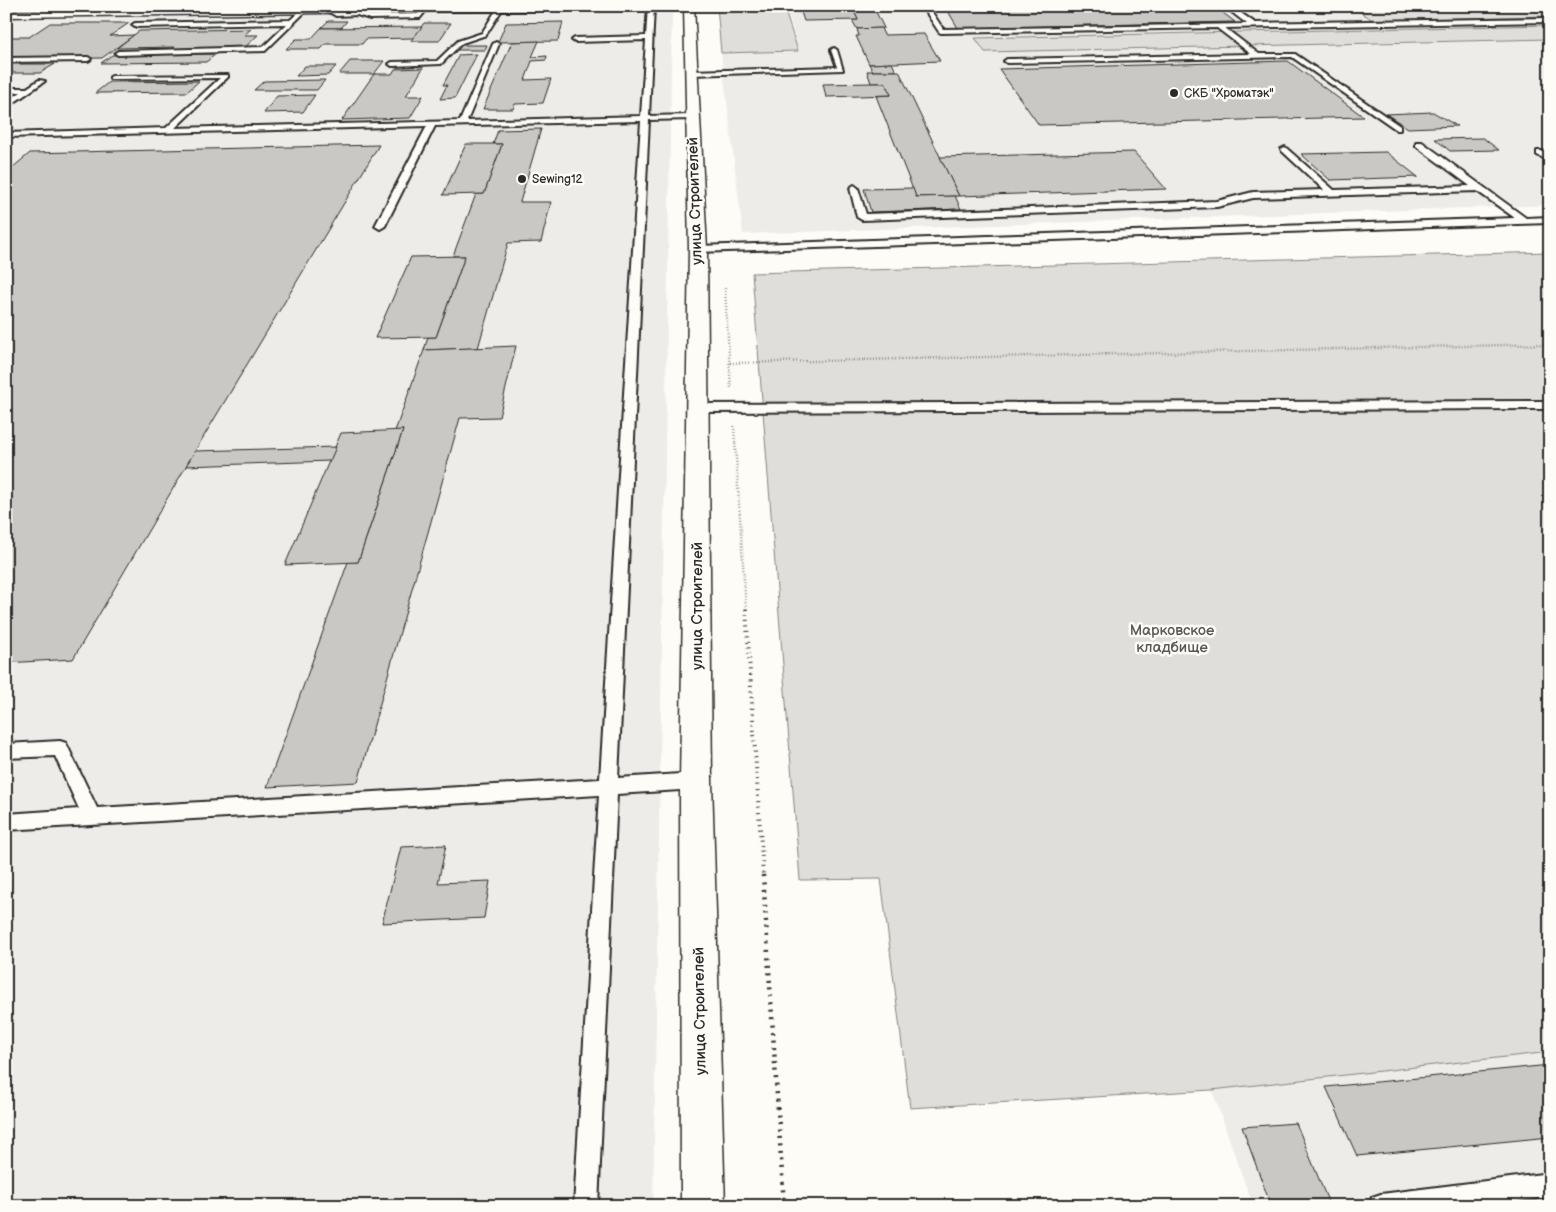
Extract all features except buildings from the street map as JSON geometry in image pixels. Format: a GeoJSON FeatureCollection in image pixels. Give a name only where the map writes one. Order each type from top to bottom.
{"type":"FeatureCollection","features":[{"type":"Feature","properties":{"kind":"main road"},"geometry":{"type":"LineString","coordinates":[[6,14],[329,10],[349,8],[424,9],[630,6]]}},
{"type":"Feature","properties":{"kind":"main road","name":"улица Строителей"},"geometry":{"type":"LineString","coordinates":[[690,6],[692,117],[710,249],[697,408],[696,781],[703,1206]]}},
{"type":"Feature","properties":{"kind":"lane"},"geometry":{"type":"LineString","coordinates":[[586,1206],[651,6]]}},
{"type":"Feature","properties":{"kind":"lane"},"geometry":{"type":"LineString","coordinates":[[925,6],[941,31],[1550,20]]}},
{"type":"Feature","properties":{"kind":"lane"},"geometry":{"type":"LineString","coordinates":[[1227,6],[1254,26]]}},
{"type":"Feature","properties":{"kind":"lane"},"geometry":{"type":"LineString","coordinates":[[392,64],[439,63],[460,42],[484,34],[500,8]]}},
{"type":"Feature","properties":{"kind":"lane"},"geometry":{"type":"LineString","coordinates":[[329,10],[336,14],[420,16],[424,9]]}},
{"type":"Feature","properties":{"kind":"lane"},"geometry":{"type":"LineString","coordinates":[[118,53],[265,50],[304,10]]}},
{"type":"Feature","properties":{"kind":"lane"},"geometry":{"type":"LineString","coordinates":[[134,25],[292,22]]}},
{"type":"Feature","properties":{"kind":"lane"},"geometry":{"type":"LineString","coordinates":[[1220,27],[1258,56]]}},
{"type":"Feature","properties":{"kind":"lane"},"geometry":{"type":"LineString","coordinates":[[575,40],[650,38]]}},
{"type":"Feature","properties":{"kind":"lane"},"geometry":{"type":"LineString","coordinates":[[462,124],[496,44]]}},
{"type":"Feature","properties":{"kind":"lane"},"geometry":{"type":"LineString","coordinates":[[690,73],[841,69],[834,50]]}},
{"type":"Feature","properties":{"kind":"lane"},"geometry":{"type":"LineString","coordinates":[[1007,61],[1293,55],[1397,128]]}},
{"type":"Feature","properties":{"kind":"lane"},"geometry":{"type":"LineString","coordinates":[[6,60],[88,59]]}},
{"type":"Feature","properties":{"kind":"lane"},"geometry":{"type":"LineString","coordinates":[[112,78],[226,76],[168,131]]}},
{"type":"Feature","properties":{"kind":"lane"},"geometry":{"type":"LineString","coordinates":[[6,106],[41,81]]}},
{"type":"Feature","properties":{"kind":"lane"},"geometry":{"type":"LineString","coordinates":[[6,90],[29,90]]}},
{"type":"Feature","properties":{"kind":"lane"},"geometry":{"type":"LineString","coordinates":[[6,135],[692,117]]}},
{"type":"Feature","properties":{"kind":"lane"},"geometry":{"type":"LineString","coordinates":[[380,226],[432,124]]}},
{"type":"Feature","properties":{"kind":"lane"},"geometry":{"type":"LineString","coordinates":[[1419,144],[1524,221]]}},
{"type":"Feature","properties":{"kind":"lane"},"geometry":{"type":"LineString","coordinates":[[1285,149],[1332,193]]}},
{"type":"Feature","properties":{"kind":"lane"},"geometry":{"type":"LineString","coordinates":[[1540,153],[1550,159]]}},
{"type":"Feature","properties":{"kind":"lane"},"geometry":{"type":"LineString","coordinates":[[854,188],[862,217],[1218,204],[1253,195],[1479,188]]}},
{"type":"Feature","properties":{"kind":"lane"},"geometry":{"type":"LineString","coordinates":[[710,249],[1550,220]]}},
{"type":"Feature","properties":{"kind":"lane"},"geometry":{"type":"LineString","coordinates":[[697,408],[1550,405]]}},
{"type":"Feature","properties":{"kind":"lane"},"geometry":{"type":"LineString","coordinates":[[6,751],[60,748],[91,816]]}},
{"type":"Feature","properties":{"kind":"lane"},"geometry":{"type":"LineString","coordinates":[[6,822],[696,781]]}},
{"type":"Feature","properties":{"kind":"lane"},"geometry":{"type":"LineString","coordinates":[[1381,1206],[1550,1185]]}},
{"type":"Feature","properties":{"kind":"path"},"geometry":{"type":"LineString","coordinates":[[710,249],[730,364],[784,1206]]}},
{"type":"Feature","properties":{"kind":"path"},"geometry":{"type":"LineString","coordinates":[[730,364],[1550,344]]}},
{"type":"Feature","properties":{"kind":"shaded area"},"geometry":{"type":"Polygon","coordinates":[[[835,6],[1550,6],[1550,205],[743,234],[721,53],[797,51],[792,27],[785,10],[836,9],[835,6]]]}},
{"type":"Feature","properties":{"kind":"shaded area"},"geometry":{"type":"Polygon","coordinates":[[[672,11],[653,1206],[6,1206],[6,18],[672,11]]]}},
{"type":"Feature","properties":{"kind":"shaded area"},"geometry":{"type":"Polygon","coordinates":[[[1550,1052],[1550,1206],[1253,1206],[1212,1090],[1550,1052]]]}},
{"type":"Feature","properties":{"kind":"green space"},"geometry":{"type":"Polygon","coordinates":[[[717,6],[829,6],[830,9],[785,11],[798,51],[721,53],[717,6]]]}},
{"type":"Feature","properties":{"kind":"green space"},"geometry":{"type":"Polygon","coordinates":[[[1350,6],[1550,6],[1550,16],[1373,20],[1350,6]]]}},
{"type":"Feature","properties":{"kind":"green space"},"geometry":{"type":"Polygon","coordinates":[[[1550,25],[1550,39],[985,52],[975,38],[1550,25]]]}},
{"type":"Feature","properties":{"kind":"green space","name":"Марковское кладбище"},"geometry":{"type":"Polygon","coordinates":[[[1550,252],[1550,1052],[1212,1090],[910,1108],[881,879],[800,880],[752,273],[1550,252]]]}},
{"type":"Feature","properties":{"kind":"place","name":"СКБ \"Хроматэк\""},"geometry":{"type":"Point","coordinates":[1174,93]}},
{"type":"Feature","properties":{"kind":"place","name":"Sewing12"},"geometry":{"type":"Point","coordinates":[522,179]}}]}
